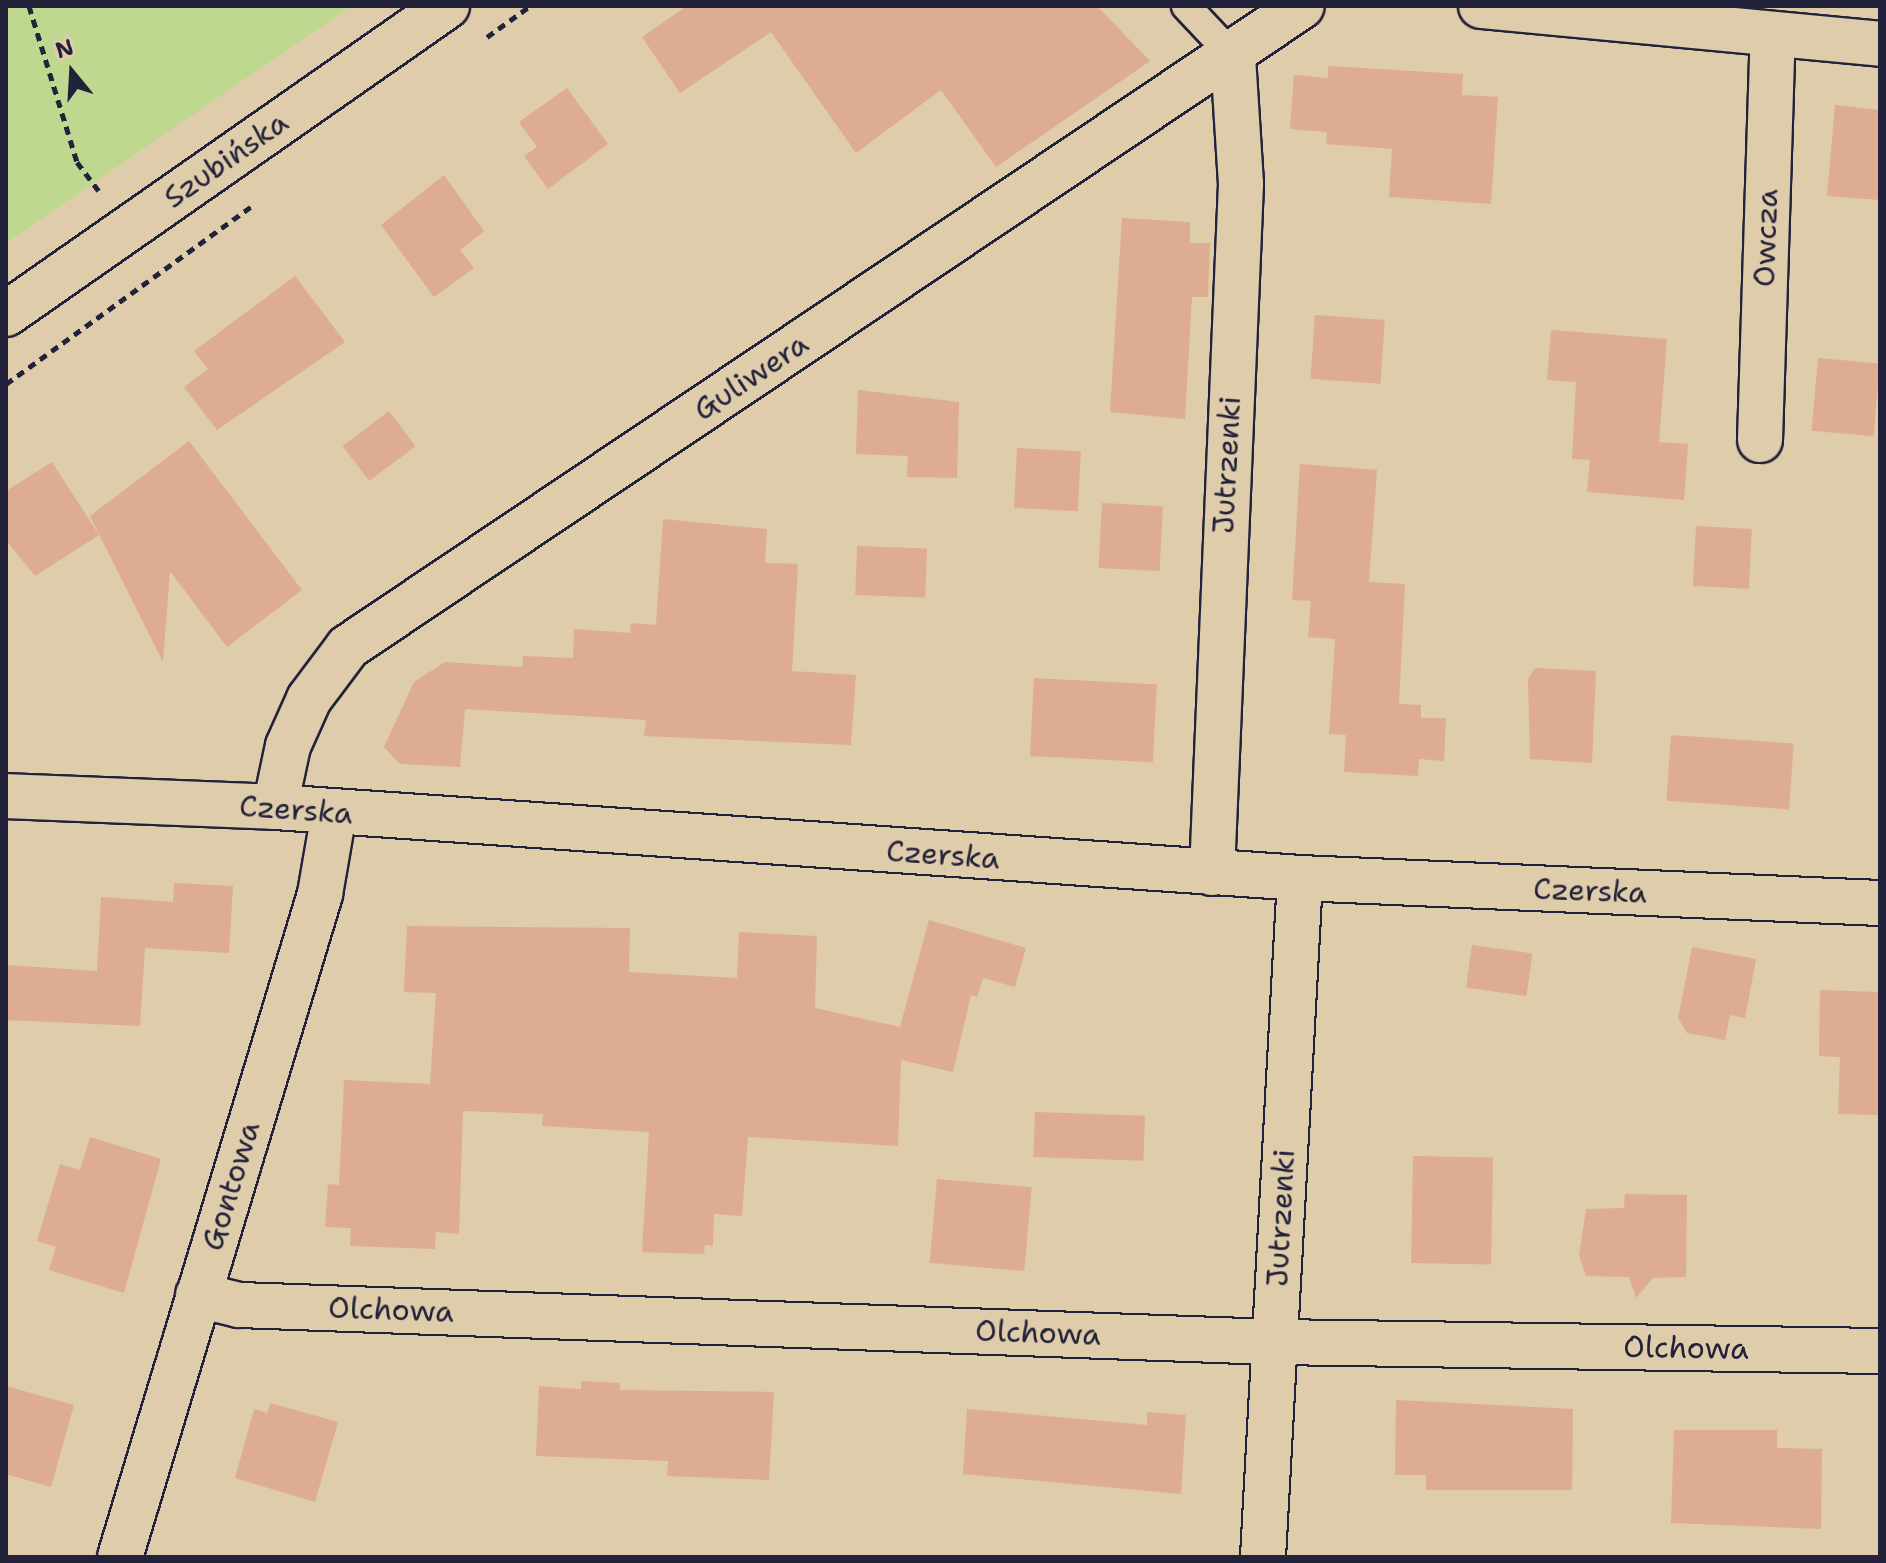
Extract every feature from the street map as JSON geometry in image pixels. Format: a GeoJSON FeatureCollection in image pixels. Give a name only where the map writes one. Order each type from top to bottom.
{"type":"FeatureCollection","features":[{"type":"Feature","properties":{"kind":"street","name":"Szubińska"},"geometry":{"type":"LineString","coordinates":[[6,314],[447,6]]}},
{"type":"Feature","properties":{"kind":"street","name":"Guliwera"},"geometry":{"type":"LineString","coordinates":[[275,807],[304,710],[348,647],[1233,56],[1302,6]]}},
{"type":"Feature","properties":{"kind":"street"},"geometry":{"type":"LineString","coordinates":[[1481,6],[1880,44]]}},
{"type":"Feature","properties":{"kind":"street","name":"Owcza"},"geometry":{"type":"LineString","coordinates":[[1760,440],[1773,35]]}},
{"type":"Feature","properties":{"kind":"street","name":"Jutrzenki"},"geometry":{"type":"LineString","coordinates":[[1212,873],[1241,184],[1233,56]]}},
{"type":"Feature","properties":{"kind":"street","name":"Czerska"},"geometry":{"type":"LineString","coordinates":[[6,796],[275,807],[1212,873],[1880,903]]}},
{"type":"Feature","properties":{"kind":"street","name":"Gontowa"},"geometry":{"type":"LineString","coordinates":[[120,1557],[320,894],[334,813]]}},
{"type":"Feature","properties":{"kind":"street","name":"Jutrzenki"},"geometry":{"type":"LineString","coordinates":[[1263,1557],[1300,878]]}},
{"type":"Feature","properties":{"kind":"street","name":"Olchowa"},"geometry":{"type":"LineString","coordinates":[[198,1295],[239,1305],[1275,1342],[1880,1351]]}},
{"type":"Feature","properties":{"kind":"lane"},"geometry":{"type":"LineString","coordinates":[[1186,6],[1233,56]]}},
{"type":"Feature","properties":{"kind":"path"},"geometry":{"type":"LineString","coordinates":[[29,6],[77,162],[126,229]]}},
{"type":"Feature","properties":{"kind":"green space"},"geometry":{"type":"Polygon","coordinates":[[[6,6],[351,6],[6,243],[6,6]]]}},
{"type":"Feature","properties":{"kind":"building"},"geometry":{"type":"Polygon","coordinates":[[[687,6],[1097,6],[1150,61],[996,167],[941,90],[856,153],[771,32],[680,93],[642,37],[687,6]]]}},
{"type":"Feature","properties":{"kind":"building"},"geometry":{"type":"Polygon","coordinates":[[[1328,66],[1463,74],[1462,95],[1498,97],[1491,204],[1389,197],[1392,149],[1326,144],[1327,132],[1290,129],[1294,75],[1328,78],[1328,66]]]}},
{"type":"Feature","properties":{"kind":"building"},"geometry":{"type":"Polygon","coordinates":[[[567,88],[608,144],[548,189],[524,156],[537,147],[519,122],[567,88]]]}},
{"type":"Feature","properties":{"kind":"building"},"geometry":{"type":"Polygon","coordinates":[[[1835,105],[1880,110],[1880,200],[1827,196],[1835,105]]]}},
{"type":"Feature","properties":{"kind":"building"},"geometry":{"type":"Polygon","coordinates":[[[444,175],[484,231],[460,250],[474,268],[434,297],[381,225],[444,175]]]}},
{"type":"Feature","properties":{"kind":"building"},"geometry":{"type":"Polygon","coordinates":[[[1122,218],[1190,222],[1190,243],[1210,243],[1208,297],[1192,297],[1185,419],[1110,412],[1122,218]]]}},
{"type":"Feature","properties":{"kind":"building"},"geometry":{"type":"Polygon","coordinates":[[[295,276],[345,342],[217,430],[184,387],[208,369],[194,351],[295,276]]]}},
{"type":"Feature","properties":{"kind":"building"},"geometry":{"type":"Polygon","coordinates":[[[1315,315],[1385,320],[1380,384],[1311,379],[1315,315]]]}},
{"type":"Feature","properties":{"kind":"building"},"geometry":{"type":"Polygon","coordinates":[[[1551,330],[1667,339],[1659,442],[1688,444],[1684,500],[1587,492],[1590,460],[1572,459],[1576,382],[1547,380],[1551,330]]]}},
{"type":"Feature","properties":{"kind":"building"},"geometry":{"type":"Polygon","coordinates":[[[1818,358],[1880,363],[1873,436],[1812,431],[1818,358]]]}},
{"type":"Feature","properties":{"kind":"building"},"geometry":{"type":"Polygon","coordinates":[[[858,390],[959,402],[957,478],[907,477],[908,456],[856,454],[858,390]]]}},
{"type":"Feature","properties":{"kind":"building"},"geometry":{"type":"Polygon","coordinates":[[[389,411],[415,446],[369,481],[343,446],[389,411]]]}},
{"type":"Feature","properties":{"kind":"building"},"geometry":{"type":"Polygon","coordinates":[[[189,441],[302,590],[227,647],[170,571],[163,662],[90,516],[189,441]]]}},
{"type":"Feature","properties":{"kind":"building"},"geometry":{"type":"Polygon","coordinates":[[[1017,448],[1081,451],[1078,511],[1014,508],[1017,448]]]}},
{"type":"Feature","properties":{"kind":"building"},"geometry":{"type":"Polygon","coordinates":[[[52,462],[99,535],[35,576],[6,540],[6,491],[52,462]]]}},
{"type":"Feature","properties":{"kind":"building"},"geometry":{"type":"Polygon","coordinates":[[[1300,464],[1377,470],[1369,582],[1405,584],[1399,704],[1421,705],[1421,718],[1446,718],[1444,761],[1419,759],[1418,776],[1344,772],[1346,735],[1329,734],[1335,639],[1308,637],[1311,601],[1292,600],[1300,464]]]}},
{"type":"Feature","properties":{"kind":"building"},"geometry":{"type":"Polygon","coordinates":[[[1102,503],[1163,506],[1160,571],[1099,568],[1102,503]]]}},
{"type":"Feature","properties":{"kind":"building"},"geometry":{"type":"Polygon","coordinates":[[[663,519],[767,529],[765,563],[798,564],[792,671],[856,675],[851,745],[644,736],[646,720],[465,709],[460,767],[400,764],[384,747],[414,682],[445,662],[522,667],[523,656],[573,658],[574,629],[630,633],[631,623],[656,625],[663,519]]]}},
{"type":"Feature","properties":{"kind":"building"},"geometry":{"type":"Polygon","coordinates":[[[1696,526],[1752,529],[1749,589],[1693,586],[1696,526]]]}},
{"type":"Feature","properties":{"kind":"building"},"geometry":{"type":"Polygon","coordinates":[[[857,546],[927,548],[925,597],[855,595],[857,546]]]}},
{"type":"Feature","properties":{"kind":"building"},"geometry":{"type":"Polygon","coordinates":[[[1535,668],[1596,671],[1592,763],[1530,759],[1528,679],[1535,668]]]}},
{"type":"Feature","properties":{"kind":"building"},"geometry":{"type":"Polygon","coordinates":[[[1034,678],[1157,684],[1153,762],[1030,756],[1034,678]]]}},
{"type":"Feature","properties":{"kind":"building"},"geometry":{"type":"Polygon","coordinates":[[[1671,735],[1794,744],[1789,809],[1666,801],[1671,735]]]}},
{"type":"Feature","properties":{"kind":"building"},"geometry":{"type":"Polygon","coordinates":[[[174,883],[233,886],[229,953],[145,948],[140,1026],[6,1020],[6,965],[97,971],[101,897],[173,902],[174,883]]]}},
{"type":"Feature","properties":{"kind":"building"},"geometry":{"type":"Polygon","coordinates":[[[929,920],[1026,948],[1015,987],[983,978],[977,997],[971,995],[953,1072],[901,1060],[898,1146],[748,1137],[742,1216],[714,1214],[713,1246],[705,1245],[704,1254],[642,1252],[649,1132],[542,1126],[543,1114],[463,1111],[459,1234],[436,1232],[435,1249],[350,1246],[351,1228],[325,1227],[328,1184],[339,1185],[344,1080],[430,1084],[436,993],[404,992],[407,926],[630,928],[629,972],[737,978],[739,932],[817,936],[815,1008],[900,1027],[929,920]]]}},
{"type":"Feature","properties":{"kind":"building"},"geometry":{"type":"Polygon","coordinates":[[[1472,945],[1532,953],[1526,996],[1466,988],[1472,945]]]}},
{"type":"Feature","properties":{"kind":"building"},"geometry":{"type":"Polygon","coordinates":[[[1692,947],[1756,959],[1745,1018],[1730,1015],[1725,1040],[1687,1033],[1678,1018],[1692,947]]]}},
{"type":"Feature","properties":{"kind":"building"},"geometry":{"type":"Polygon","coordinates":[[[1820,990],[1880,992],[1880,1115],[1838,1114],[1840,1057],[1819,1056],[1820,990]]]}},
{"type":"Feature","properties":{"kind":"building"},"geometry":{"type":"Polygon","coordinates":[[[1035,1112],[1145,1116],[1143,1161],[1033,1157],[1035,1112]]]}},
{"type":"Feature","properties":{"kind":"building"},"geometry":{"type":"Polygon","coordinates":[[[90,1137],[161,1159],[124,1293],[49,1270],[56,1247],[37,1241],[60,1164],[80,1170],[90,1137]]]}},
{"type":"Feature","properties":{"kind":"building"},"geometry":{"type":"Polygon","coordinates":[[[1413,1156],[1493,1157],[1491,1264],[1411,1263],[1413,1156]]]}},
{"type":"Feature","properties":{"kind":"building"},"geometry":{"type":"Polygon","coordinates":[[[937,1179],[1032,1187],[1024,1271],[930,1263],[937,1179]]]}},
{"type":"Feature","properties":{"kind":"building"},"geometry":{"type":"Polygon","coordinates":[[[1625,1194],[1687,1195],[1686,1277],[1653,1278],[1636,1298],[1629,1277],[1586,1276],[1579,1255],[1586,1209],[1624,1208],[1625,1194]]]}},
{"type":"Feature","properties":{"kind":"building"},"geometry":{"type":"Polygon","coordinates":[[[581,1381],[620,1383],[620,1390],[774,1392],[769,1480],[667,1476],[668,1461],[536,1456],[539,1386],[581,1389],[581,1381]]]}},
{"type":"Feature","properties":{"kind":"building"},"geometry":{"type":"Polygon","coordinates":[[[6,1386],[74,1405],[51,1487],[6,1474],[6,1386]]]}},
{"type":"Feature","properties":{"kind":"building"},"geometry":{"type":"Polygon","coordinates":[[[1396,1400],[1573,1409],[1572,1490],[1426,1490],[1426,1475],[1395,1475],[1396,1400]]]}},
{"type":"Feature","properties":{"kind":"building"},"geometry":{"type":"Polygon","coordinates":[[[270,1403],[338,1422],[315,1502],[235,1478],[254,1409],[267,1413],[270,1403]]]}},
{"type":"Feature","properties":{"kind":"building"},"geometry":{"type":"Polygon","coordinates":[[[967,1409],[1147,1425],[1147,1412],[1186,1415],[1181,1494],[963,1474],[967,1409]]]}},
{"type":"Feature","properties":{"kind":"building"},"geometry":{"type":"Polygon","coordinates":[[[1674,1430],[1777,1430],[1777,1448],[1822,1449],[1821,1529],[1671,1523],[1674,1430]]]}}]}
